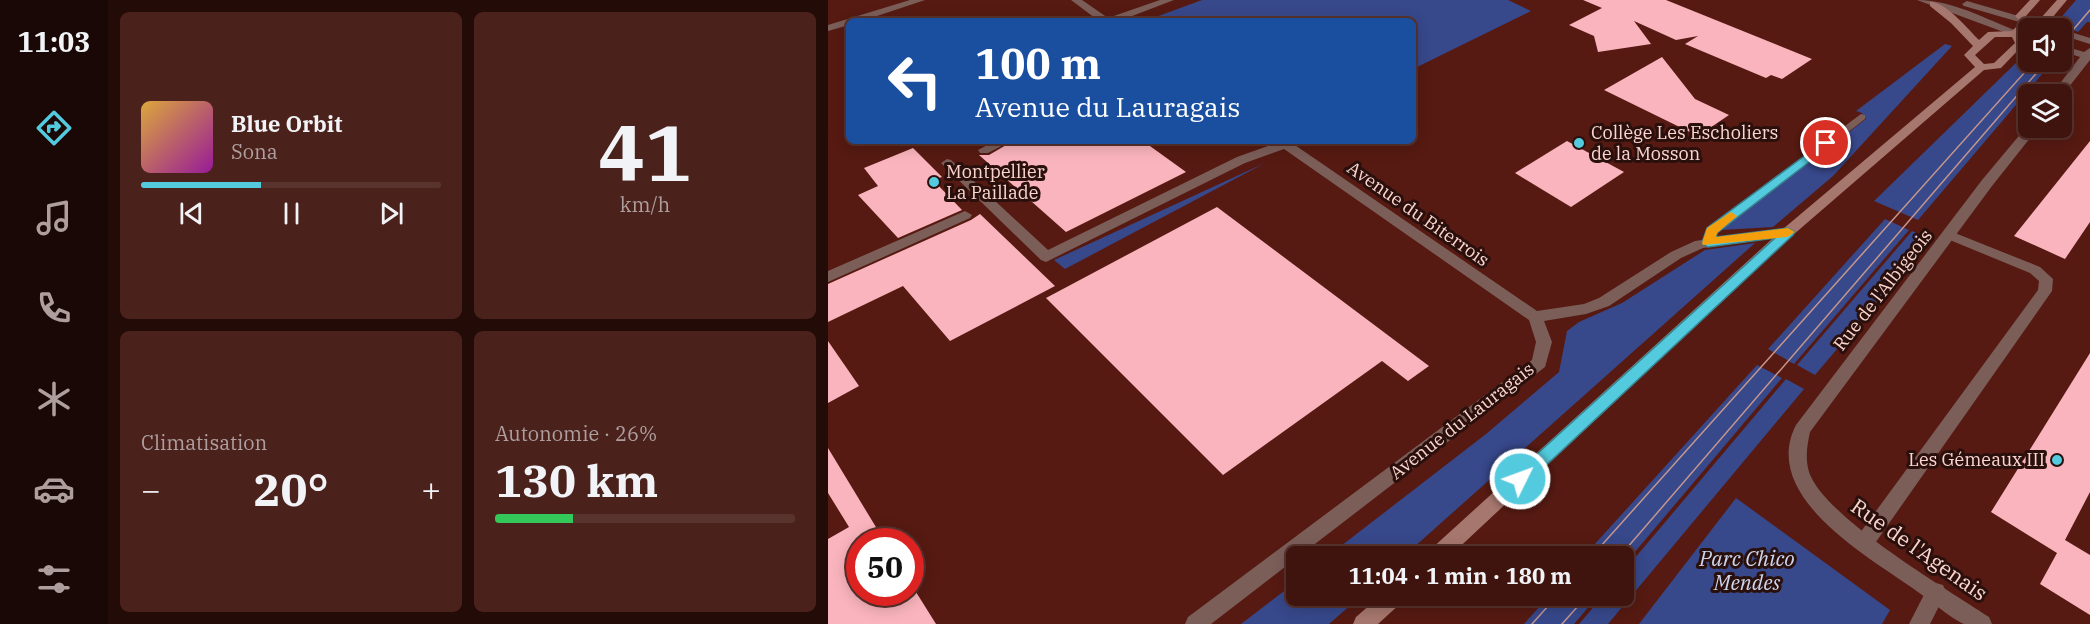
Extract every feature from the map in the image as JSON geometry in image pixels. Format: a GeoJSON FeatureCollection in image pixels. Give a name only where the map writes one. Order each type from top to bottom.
{"type":"FeatureCollection","features":[{"type":"Feature","properties":{"kind":"main road"},"geometry":{"type":"LineString","coordinates":[[2023,18],[2020,16],[2035,0]]}},
{"type":"Feature","properties":{"kind":"main road"},"geometry":{"type":"LineString","coordinates":[[2046,18],[2062,0]]}},
{"type":"Feature","properties":{"kind":"main road"},"geometry":{"type":"LineString","coordinates":[[1933,4],[1979,46]]}},
{"type":"Feature","properties":{"kind":"main road"},"geometry":{"type":"LineString","coordinates":[[1981,67],[1969,56],[1979,46],[1992,34],[2015,34],[2018,31]]}},
{"type":"Feature","properties":{"kind":"main road"},"geometry":{"type":"LineString","coordinates":[[1448,546],[1788,232],[1981,67],[1997,66],[2020,43],[2015,34]]}},
{"type":"Feature","properties":{"kind":"main road"},"geometry":{"type":"LineString","coordinates":[[1363,624],[1383,606]]}},
{"type":"Feature","properties":{"kind":"street"},"geometry":{"type":"LineString","coordinates":[[860,18],[920,0]]}},
{"type":"Feature","properties":{"kind":"street"},"geometry":{"type":"LineString","coordinates":[[1076,0],[1103,18]]}},
{"type":"Feature","properties":{"kind":"street"},"geometry":{"type":"LineString","coordinates":[[1117,18],[1168,0]]}},
{"type":"Feature","properties":{"kind":"street"},"geometry":{"type":"LineString","coordinates":[[1922,0],[1980,18],[2018,35]]}},
{"type":"Feature","properties":{"kind":"street"},"geometry":{"type":"LineString","coordinates":[[1952,0],[2018,19]]}},
{"type":"Feature","properties":{"kind":"street"},"geometry":{"type":"LineString","coordinates":[[828,28],[846,22]]}},
{"type":"Feature","properties":{"kind":"street"},"geometry":{"type":"LineString","coordinates":[[2072,35],[2090,40]]}},
{"type":"Feature","properties":{"kind":"street"},"geometry":{"type":"LineString","coordinates":[[2066,84],[2089,55],[2072,51]]}},
{"type":"Feature","properties":{"kind":"street"},"geometry":{"type":"LineString","coordinates":[[1708,243],[1712,231],[1861,117]]}},
{"type":"Feature","properties":{"kind":"street","name":"Rue de l'Albigeois"},"geometry":{"type":"LineString","coordinates":[[1806,487],[1796,455],[1797,441],[1802,430],[1987,183],[2024,138]]}},
{"type":"Feature","properties":{"kind":"street"},"geometry":{"type":"LineString","coordinates":[[984,150],[998,144]]}},
{"type":"Feature","properties":{"kind":"street"},"geometry":{"type":"LineString","coordinates":[[947,164],[1046,257],[1241,160],[1281,144]]}},
{"type":"Feature","properties":{"kind":"street","name":"Avenue du Biterrois"},"geometry":{"type":"LineString","coordinates":[[1284,144],[1535,317]]}},
{"type":"Feature","properties":{"kind":"street"},"geometry":{"type":"LineString","coordinates":[[828,278],[965,215]]}},
{"type":"Feature","properties":{"kind":"street"},"geometry":{"type":"LineString","coordinates":[[1535,317],[1586,309],[1604,302],[1676,255],[1708,243],[1788,232]]}},
{"type":"Feature","properties":{"kind":"street"},"geometry":{"type":"LineString","coordinates":[[1864,543],[2044,291],[2046,279],[2035,270],[1950,235]]}},
{"type":"Feature","properties":{"kind":"street","name":"Avenue du Lauragais"},"geometry":{"type":"LineString","coordinates":[[1195,624],[1539,363],[1544,342],[1535,317]]}},
{"type":"Feature","properties":{"kind":"street","name":"Rue de l'Agenais"},"geometry":{"type":"LineString","coordinates":[[1806,487],[1841,526],[1982,624]]}},
{"type":"Feature","properties":{"kind":"street"},"geometry":{"type":"LineString","coordinates":[[1919,624],[1936,592]]}},
{"type":"Feature","properties":{"kind":"green space"},"geometry":{"type":"Polygon","coordinates":[[[1202,0],[1508,0],[1531,11],[1416,68],[1416,18],[1153,18],[1202,0]]]}},
{"type":"Feature","properties":{"kind":"green space"},"geometry":{"type":"Polygon","coordinates":[[[2076,0],[2090,0],[2090,22],[2087,22],[2078,32],[2072,30],[2072,18],[2061,18],[2076,0]]]}},
{"type":"Feature","properties":{"kind":"green space"},"geometry":{"type":"Polygon","coordinates":[[[1945,44],[1952,46],[1833,176],[1773,227],[1721,230],[1866,119],[1862,113],[1856,111],[1945,44]]]}},
{"type":"Feature","properties":{"kind":"green space"},"geometry":{"type":"Polygon","coordinates":[[[2018,61],[2018,72],[2044,72],[2034,84],[2018,84],[2018,102],[1918,220],[1874,201],[2018,61]]]}},
{"type":"Feature","properties":{"kind":"green space"},"geometry":{"type":"Polygon","coordinates":[[[1265,163],[1065,269],[1054,260],[1265,163]]]}},
{"type":"Feature","properties":{"kind":"green space"},"geometry":{"type":"Polygon","coordinates":[[[1885,219],[1909,230],[1794,364],[1768,349],[1885,219]]]}},
{"type":"Feature","properties":{"kind":"green space"},"geometry":{"type":"Polygon","coordinates":[[[1912,231],[1930,239],[1815,375],[1797,365],[1912,231]]]}},
{"type":"Feature","properties":{"kind":"green space"},"geometry":{"type":"Polygon","coordinates":[[[1755,243],[1415,546],[1341,546],[1486,434],[1559,372],[1567,331],[1579,322],[1622,303],[1705,250],[1755,243]]]}},
{"type":"Feature","properties":{"kind":"green space"},"geometry":{"type":"Polygon","coordinates":[[[1757,365],[1782,378],[1634,553],[1634,546],[1593,546],[1757,365]]]}},
{"type":"Feature","properties":{"kind":"green space"},"geometry":{"type":"Polygon","coordinates":[[[1786,379],[1804,389],[1634,593],[1634,559],[1786,379]]]}},
{"type":"Feature","properties":{"kind":"green space","name":"Parc Chico Mendes"},"geometry":{"type":"Polygon","coordinates":[[[1736,498],[1890,610],[1882,624],[1639,624],[1736,498]]]}},
{"type":"Feature","properties":{"kind":"green space"},"geometry":{"type":"Polygon","coordinates":[[[1286,590],[1286,606],[1350,606],[1329,624],[1241,624],[1286,590]]]}},
{"type":"Feature","properties":{"kind":"green space"},"geometry":{"type":"Polygon","coordinates":[[[1540,606],[1589,606],[1574,624],[1524,624],[1540,606]]]}},
{"type":"Feature","properties":{"kind":"green space"},"geometry":{"type":"Polygon","coordinates":[[[1594,606],[1623,606],[1608,624],[1579,624],[1594,606]]]}},
{"type":"Feature","properties":{"kind":"building"},"geometry":{"type":"Polygon","coordinates":[[[1583,0],[1666,0],[1812,59],[1782,79],[1771,75],[1766,78],[1685,44],[1698,36],[1676,40],[1634,21],[1651,44],[1598,52],[1594,36],[1569,25],[1602,8],[1583,0]]]}},
{"type":"Feature","properties":{"kind":"building"},"geometry":{"type":"Polygon","coordinates":[[[1662,57],[1695,99],[1729,115],[1698,136],[1604,90],[1662,57]]]}},
{"type":"Feature","properties":{"kind":"building"},"geometry":{"type":"Polygon","coordinates":[[[1567,141],[1624,172],[1571,207],[1515,173],[1567,141]]]}},
{"type":"Feature","properties":{"kind":"building"},"geometry":{"type":"Polygon","coordinates":[[[2090,141],[2090,222],[2065,259],[2014,236],[2090,141]]]}},
{"type":"Feature","properties":{"kind":"building"},"geometry":{"type":"Polygon","coordinates":[[[1008,144],[1147,144],[1186,172],[1066,232],[979,155],[989,155],[1008,144]]]}},
{"type":"Feature","properties":{"kind":"building"},"geometry":{"type":"Polygon","coordinates":[[[913,148],[942,177],[933,180],[962,210],[898,238],[858,195],[878,186],[864,168],[913,148]]]}},
{"type":"Feature","properties":{"kind":"building"},"geometry":{"type":"Polygon","coordinates":[[[1217,207],[1429,366],[1408,381],[1382,361],[1223,475],[1046,298],[1217,207]]]}},
{"type":"Feature","properties":{"kind":"building"},"geometry":{"type":"Polygon","coordinates":[[[980,214],[1055,286],[950,341],[903,286],[828,322],[828,284],[980,214]]]}},
{"type":"Feature","properties":{"kind":"building"},"geometry":{"type":"Polygon","coordinates":[[[828,341],[859,386],[828,403],[828,341]]]}},
{"type":"Feature","properties":{"kind":"building","name":"Les Gémeaux III"},"geometry":{"type":"Polygon","coordinates":[[[2090,353],[2090,492],[2065,540],[2090,555],[2090,615],[2040,584],[2057,553],[1991,512],[2090,353]]]}},
{"type":"Feature","properties":{"kind":"building"},"geometry":{"type":"Polygon","coordinates":[[[828,448],[877,528],[847,528],[849,527],[828,493],[828,448]]]}},
{"type":"Feature","properties":{"kind":"building"},"geometry":{"type":"Polygon","coordinates":[[[846,529],[846,606],[924,605],[936,624],[828,624],[828,539],[846,529]]]}},
{"type":"Feature","properties":{"kind":"tram line"},"geometry":{"type":"LineString","coordinates":[[2072,31],[2090,10]]}},
{"type":"Feature","properties":{"kind":"tram line"},"geometry":{"type":"LineString","coordinates":[[1601,546],[2025,72]]}},
{"type":"Feature","properties":{"kind":"tram line"},"geometry":{"type":"LineString","coordinates":[[1629,546],[2037,72]]}},
{"type":"Feature","properties":{"kind":"tram line"},"geometry":{"type":"LineString","coordinates":[[1532,624],[1548,606]]}},
{"type":"Feature","properties":{"kind":"tram line"},"geometry":{"type":"LineString","coordinates":[[1562,624],[1578,606]]}},
{"type":"Feature","properties":{"kind":"slow traffic"},"geometry":{"type":"LineString","coordinates":[[1731,216],[1712,231],[1708,243],[1787,233]]}},
{"type":"Feature","properties":{"kind":"place","name":"Collège Les Escholiers de la Mosson"},"geometry":{"type":"Point","coordinates":[1579,143]}},
{"type":"Feature","properties":{"kind":"place","name":"Montpellier La Paillade"},"geometry":{"type":"Point","coordinates":[934,182]}},
{"type":"Feature","properties":{"kind":"place","name":"Les Gémeaux III"},"geometry":{"type":"Point","coordinates":[2057,460]}},
{"type":"Feature","properties":{"kind":"route"},"geometry":{"type":"LineString","coordinates":[[1520,479],[1788,232],[1708,243],[1712,231],[1826,143]]}}]}
